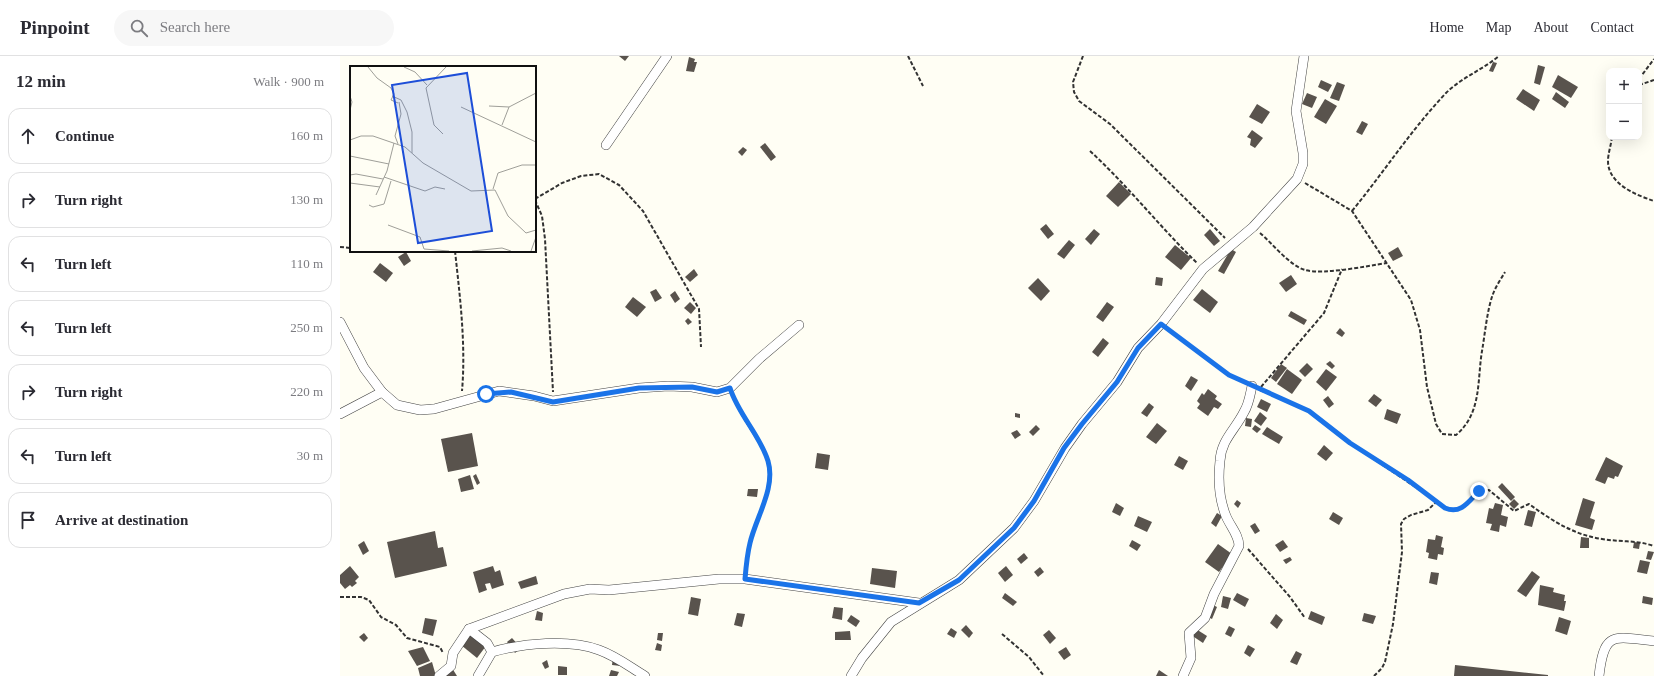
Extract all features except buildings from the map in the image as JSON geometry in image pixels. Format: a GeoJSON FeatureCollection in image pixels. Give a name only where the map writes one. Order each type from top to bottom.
{"type":"FeatureCollection","features":[{"type":"Feature","properties":{"kind":"street"},"geometry":{"type":"LineString","coordinates":[[606,145],[667,56]]}},
{"type":"Feature","properties":{"kind":"street"},"geometry":{"type":"LineString","coordinates":[[851,676],[862,658],[890,622],[959,580],[1014,528],[1034,501],[1064,448],[1117,382],[1138,348],[1161,324],[1203,269],[1253,227],[1297,179],[1303,164],[1304,153],[1296,111],[1304,56]]}},
{"type":"Feature","properties":{"kind":"street"},"geometry":{"type":"LineString","coordinates":[[340,322],[364,368],[382,392],[397,405],[420,410],[434,409],[500,391],[534,396],[553,402],[639,388],[692,387],[717,392],[730,388],[759,359],[799,325]]}},
{"type":"Feature","properties":{"kind":"street"},"geometry":{"type":"LineString","coordinates":[[1183,676],[1190,658],[1189,633],[1205,618],[1214,594],[1239,546],[1239,540],[1226,515],[1221,498],[1220,461],[1222,448],[1227,436],[1245,411],[1256,388]]}},
{"type":"Feature","properties":{"kind":"street"},"geometry":{"type":"LineString","coordinates":[[340,414],[382,392]]}},
{"type":"Feature","properties":{"kind":"street"},"geometry":{"type":"LineString","coordinates":[[439,676],[451,666],[453,653],[469,629],[577,591],[620,589],[719,579],[745,579],[919,603]]}},
{"type":"Feature","properties":{"kind":"street"},"geometry":{"type":"LineString","coordinates":[[469,629],[488,643],[492,652]]}},
{"type":"Feature","properties":{"kind":"street"},"geometry":{"type":"LineString","coordinates":[[1600,676],[1602,654],[1606,645],[1612,640],[1617,637],[1654,641]]}},
{"type":"Feature","properties":{"kind":"street"},"geometry":{"type":"LineString","coordinates":[[478,676],[492,652],[524,645],[585,645],[612,655],[645,676]]}},
{"type":"Feature","properties":{"kind":"path"},"geometry":{"type":"LineString","coordinates":[[908,56],[922,86]]}},
{"type":"Feature","properties":{"kind":"path"},"geometry":{"type":"LineString","coordinates":[[1083,56],[1073,82],[1074,92],[1079,101],[1110,124],[1232,246]]}},
{"type":"Feature","properties":{"kind":"path"},"geometry":{"type":"LineString","coordinates":[[1352,211],[1401,147],[1446,93],[1498,56]]}},
{"type":"Feature","properties":{"kind":"path"},"geometry":{"type":"LineString","coordinates":[[1642,76],[1654,59]]}},
{"type":"Feature","properties":{"kind":"path"},"geometry":{"type":"LineString","coordinates":[[1642,84],[1654,80]]}},
{"type":"Feature","properties":{"kind":"path"},"geometry":{"type":"LineString","coordinates":[[1612,140],[1608,162],[1611,175],[1618,183],[1654,201]]}},
{"type":"Feature","properties":{"kind":"path"},"geometry":{"type":"LineString","coordinates":[[1090,151],[1117,176],[1174,242],[1203,269]]}},
{"type":"Feature","properties":{"kind":"path"},"geometry":{"type":"LineString","coordinates":[[536,199],[562,184],[581,176],[599,174],[619,185],[643,211],[699,309],[701,347]]}},
{"type":"Feature","properties":{"kind":"path"},"geometry":{"type":"LineString","coordinates":[[1297,179],[1352,211],[1388,263],[1411,300],[1420,330],[1427,387],[1436,424],[1442,434],[1456,435],[1464,428],[1473,414],[1478,393],[1482,352],[1493,294],[1505,272]]}},
{"type":"Feature","properties":{"kind":"path"},"geometry":{"type":"LineString","coordinates":[[536,202],[542,216],[545,239],[553,402]]}},
{"type":"Feature","properties":{"kind":"path"},"geometry":{"type":"LineString","coordinates":[[1253,227],[1292,263],[1305,270],[1342,269],[1388,263]]}},
{"type":"Feature","properties":{"kind":"path"},"geometry":{"type":"LineString","coordinates":[[340,247],[350,248]]}},
{"type":"Feature","properties":{"kind":"path"},"geometry":{"type":"LineString","coordinates":[[454,252],[459,285],[464,363],[461,401]]}},
{"type":"Feature","properties":{"kind":"path"},"geometry":{"type":"LineString","coordinates":[[1256,388],[1324,313],[1342,269]]}},
{"type":"Feature","properties":{"kind":"path"},"geometry":{"type":"LineString","coordinates":[[1161,324],[1229,375],[1309,411],[1350,443],[1408,480],[1436,502],[1452,511],[1460,509],[1479,491],[1489,490],[1514,511],[1529,504],[1567,528],[1584,536],[1602,540],[1641,542],[1654,546]]}},
{"type":"Feature","properties":{"kind":"path"},"geometry":{"type":"LineString","coordinates":[[730,388],[736,404],[752,430],[768,461],[770,482],[750,543],[745,579]]}},
{"type":"Feature","properties":{"kind":"path"},"geometry":{"type":"LineString","coordinates":[[1374,676],[1382,668],[1385,662],[1393,624],[1402,552],[1401,524],[1404,519],[1410,515],[1428,510],[1436,502]]}},
{"type":"Feature","properties":{"kind":"path"},"geometry":{"type":"LineString","coordinates":[[1239,540],[1290,597],[1305,618]]}},
{"type":"Feature","properties":{"kind":"path"},"geometry":{"type":"LineString","coordinates":[[340,596],[361,597],[369,600],[381,617],[396,625],[407,638],[440,647],[451,666]]}},
{"type":"Feature","properties":{"kind":"path"},"geometry":{"type":"LineString","coordinates":[[1002,634],[1029,657],[1044,676]]}},
{"type":"Feature","properties":{"kind":"route"},"geometry":{"type":"LineString","coordinates":[[486,394],[500,391],[511,392],[534,396],[553,402],[601,396],[639,388],[668,386],[692,387],[717,392],[730,388],[733,399],[752,430],[768,461],[770,482],[750,543],[745,579],[919,603],[959,580],[1014,528],[1034,501],[1064,448],[1117,382],[1138,348],[1161,324],[1229,375],[1309,411],[1324,421],[1350,443],[1408,480],[1445,508],[1452,511],[1460,509],[1466,506],[1479,491]]}}]}
